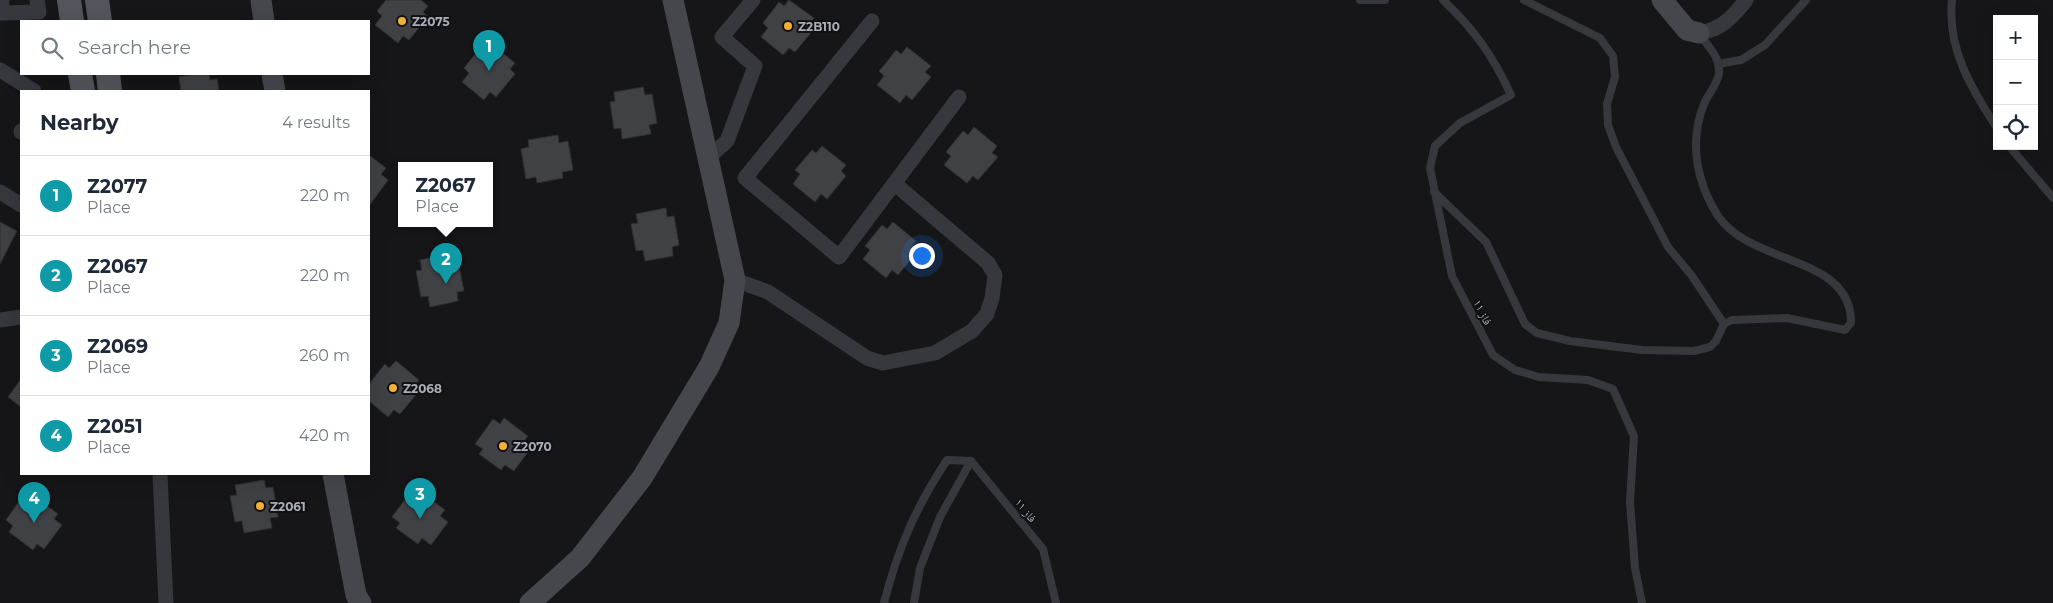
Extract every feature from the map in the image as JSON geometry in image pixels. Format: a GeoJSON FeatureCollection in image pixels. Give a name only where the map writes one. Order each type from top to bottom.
{"type":"FeatureCollection","features":[{"type":"Feature","properties":{"kind":"main road"},"geometry":{"type":"LineString","coordinates":[[69,0],[72,20]]}},
{"type":"Feature","properties":{"kind":"main road"},"geometry":{"type":"LineString","coordinates":[[97,0],[100,20]]}},
{"type":"Feature","properties":{"kind":"main road"},"geometry":{"type":"LineString","coordinates":[[80,75],[83,90]]}},
{"type":"Feature","properties":{"kind":"main road"},"geometry":{"type":"LineString","coordinates":[[108,75],[110,90]]}},
{"type":"Feature","properties":{"kind":"street"},"geometry":{"type":"LineString","coordinates":[[2,0],[1,13],[39,12],[37,0]]}},
{"type":"Feature","properties":{"kind":"street"},"geometry":{"type":"LineString","coordinates":[[261,0],[264,20]]}},
{"type":"Feature","properties":{"kind":"street"},"geometry":{"type":"LineString","coordinates":[[530,603],[580,558],[642,478],[709,367],[729,323],[735,280],[673,0]]}},
{"type":"Feature","properties":{"kind":"street"},"geometry":{"type":"LineString","coordinates":[[708,158],[727,141],[755,66],[722,37],[753,0]]}},
{"type":"Feature","properties":{"kind":"street"},"geometry":{"type":"LineString","coordinates":[[1662,0],[1687,30],[1699,33],[1710,32],[1724,24],[1746,0]]}},
{"type":"Feature","properties":{"kind":"street"},"geometry":{"type":"LineString","coordinates":[[872,21],[745,178],[839,257],[959,97]]}},
{"type":"Feature","properties":{"kind":"street"},"geometry":{"type":"LineString","coordinates":[[0,70],[32,90]]}},
{"type":"Feature","properties":{"kind":"street"},"geometry":{"type":"LineString","coordinates":[[272,75],[275,90]]}},
{"type":"Feature","properties":{"kind":"street"},"geometry":{"type":"LineString","coordinates":[[735,280],[768,292],[867,358],[883,363],[935,353],[972,331],[987,314],[992,298],[994,274],[988,263],[895,184]]}},
{"type":"Feature","properties":{"kind":"street"},"geometry":{"type":"LineString","coordinates":[[0,192],[20,204]]}},
{"type":"Feature","properties":{"kind":"street"},"geometry":{"type":"LineString","coordinates":[[0,320],[20,317]]}},
{"type":"Feature","properties":{"kind":"street"},"geometry":{"type":"LineString","coordinates":[[160,475],[166,603]]}},
{"type":"Feature","properties":{"kind":"street"},"geometry":{"type":"LineString","coordinates":[[333,475],[356,595],[361,603]]}},
{"type":"Feature","properties":{"kind":"lane"},"geometry":{"type":"LineString","coordinates":[[1360,0],[1385,0]]}},
{"type":"Feature","properties":{"kind":"lane","name":"فاز ۱۱"},"geometry":{"type":"LineString","coordinates":[[1443,0],[1467,23],[1495,61],[1512,95],[1460,123],[1435,146],[1430,168],[1452,276],[1493,355],[1515,370],[1539,377],[1588,380],[1612,389],[1634,436],[1630,502],[1635,568],[1642,603]]}},
{"type":"Feature","properties":{"kind":"lane"},"geometry":{"type":"LineString","coordinates":[[1524,0],[1600,38],[1614,56],[1615,77],[1607,104],[1608,125],[1616,147],[1668,247],[1692,276],[1724,324]]}},
{"type":"Feature","properties":{"kind":"lane"},"geometry":{"type":"LineString","coordinates":[[1718,64],[1741,60],[1765,45],[1806,0]]}},
{"type":"Feature","properties":{"kind":"lane"},"geometry":{"type":"LineString","coordinates":[[1952,0],[1951,14],[1954,43],[1962,69],[1993,121]]}},
{"type":"Feature","properties":{"kind":"lane"},"geometry":{"type":"LineString","coordinates":[[1434,192],[1486,242],[1525,324],[1537,333],[1570,341],[1633,349],[1694,351],[1710,347],[1716,341],[1724,324],[1732,320],[1787,318],[1845,330],[1851,323],[1851,310],[1848,298],[1830,279],[1747,243],[1719,217],[1701,184],[1695,145],[1697,130],[1704,103],[1719,74],[1718,64],[1699,33]]}},
{"type":"Feature","properties":{"kind":"lane"},"geometry":{"type":"LineString","coordinates":[[2012,150],[2053,198]]}},
{"type":"Feature","properties":{"kind":"lane"},"geometry":{"type":"LineString","coordinates":[[884,603],[895,560],[919,506],[948,460],[971,461],[940,517],[920,568],[914,603]]}},
{"type":"Feature","properties":{"kind":"lane","name":"فاز ۱۱"},"geometry":{"type":"LineString","coordinates":[[971,461],[1042,549],[1056,603]]}},
{"type":"Feature","properties":{"kind":"building","name":"Z2075"},"geometry":{"type":"Polygon","coordinates":[[[386,0],[421,0],[428,6],[423,12],[428,17],[409,40],[403,36],[398,43],[375,25],[382,16],[377,11],[386,0]]]}},
{"type":"Feature","properties":{"kind":"building","name":"Z2B110"},"geometry":{"type":"Polygon","coordinates":[[[789,0],[814,18],[808,24],[814,29],[795,52],[789,48],[783,55],[761,37],[768,28],[763,23],[779,2],[784,6],[789,0]]]}},
{"type":"Feature","properties":{"kind":"building"},"geometry":{"type":"Polygon","coordinates":[[[491,44],[515,63],[510,69],[515,74],[496,97],[490,92],[484,100],[462,82],[469,73],[464,68],[481,47],[485,51],[491,44]]]}},
{"type":"Feature","properties":{"kind":"building"},"geometry":{"type":"Polygon","coordinates":[[[907,47],[931,66],[925,72],[931,77],[912,100],[906,95],[900,103],[877,85],[884,76],[879,71],[896,50],[901,54],[907,47]]]}},
{"type":"Feature","properties":{"kind":"building"},"geometry":{"type":"Polygon","coordinates":[[[209,75],[210,80],[217,79],[219,90],[181,90],[179,77],[209,75]]]}},
{"type":"Feature","properties":{"kind":"building"},"geometry":{"type":"Polygon","coordinates":[[[643,87],[645,95],[652,94],[657,123],[649,125],[651,134],[622,139],[621,128],[614,129],[610,102],[615,101],[614,92],[643,87]]]}},
{"type":"Feature","properties":{"kind":"building"},"geometry":{"type":"Polygon","coordinates":[[[974,127],[997,146],[992,153],[998,157],[978,180],[973,176],[967,183],[944,165],[951,156],[946,152],[963,131],[968,135],[974,127]]]}},
{"type":"Feature","properties":{"kind":"building"},"geometry":{"type":"Polygon","coordinates":[[[558,135],[559,143],[568,141],[573,170],[562,172],[563,178],[537,183],[536,177],[526,179],[521,149],[529,147],[528,140],[558,135]]]}},
{"type":"Feature","properties":{"kind":"building"},"geometry":{"type":"Polygon","coordinates":[[[822,146],[846,165],[841,171],[846,176],[827,199],[821,194],[815,202],[793,184],[800,174],[795,170],[812,150],[816,153],[822,146]]]}},
{"type":"Feature","properties":{"kind":"building"},"geometry":{"type":"Polygon","coordinates":[[[370,156],[386,168],[381,174],[388,180],[370,205],[370,156]]]}},
{"type":"Feature","properties":{"kind":"building"},"geometry":{"type":"Polygon","coordinates":[[[666,208],[667,217],[674,216],[679,245],[672,247],[673,256],[645,261],[643,250],[636,251],[631,224],[638,223],[636,214],[666,208]]]}},
{"type":"Feature","properties":{"kind":"building"},"geometry":{"type":"Polygon","coordinates":[[[0,222],[17,231],[0,264],[0,222]]]}},
{"type":"Feature","properties":{"kind":"building"},"geometry":{"type":"Polygon","coordinates":[[[893,222],[916,241],[911,247],[917,252],[898,275],[892,270],[886,278],[863,259],[870,250],[865,246],[882,225],[887,229],[893,222]]]}},
{"type":"Feature","properties":{"kind":"building"},"geometry":{"type":"Polygon","coordinates":[[[450,254],[451,262],[458,261],[464,291],[457,292],[458,301],[430,307],[428,296],[421,297],[416,271],[422,270],[420,260],[450,254]]]}},
{"type":"Feature","properties":{"kind":"building","name":"Z2068"},"geometry":{"type":"Polygon","coordinates":[[[396,361],[419,380],[414,387],[419,391],[400,414],[394,410],[388,417],[370,402],[370,383],[385,364],[389,368],[396,361]]]}},
{"type":"Feature","properties":{"kind":"building"},"geometry":{"type":"Polygon","coordinates":[[[20,380],[20,406],[8,397],[20,380]]]}},
{"type":"Feature","properties":{"kind":"building","name":"Z2070"},"geometry":{"type":"Polygon","coordinates":[[[504,418],[528,436],[523,442],[531,448],[514,471],[505,465],[501,470],[479,454],[483,449],[475,444],[493,419],[500,424],[504,418]]]}},
{"type":"Feature","properties":{"kind":"building","name":"Z2061"},"geometry":{"type":"Polygon","coordinates":[[[264,480],[266,488],[273,487],[278,517],[270,518],[272,528],[244,533],[242,521],[235,522],[230,496],[237,495],[235,485],[264,480]]]}},
{"type":"Feature","properties":{"kind":"building"},"geometry":{"type":"Polygon","coordinates":[[[421,492],[445,510],[440,516],[448,522],[431,545],[422,538],[418,544],[396,528],[400,523],[392,517],[410,493],[417,498],[421,492]]]}},
{"type":"Feature","properties":{"kind":"building"},"geometry":{"type":"Polygon","coordinates":[[[22,497],[32,504],[36,498],[58,514],[54,519],[62,525],[44,549],[37,544],[33,550],[9,532],[13,526],[6,520],[22,497]]]}},
{"type":"Feature","properties":{"kind":"place","name":"Z2075"},"geometry":{"type":"Point","coordinates":[402,21]}},
{"type":"Feature","properties":{"kind":"place","name":"Z2B110"},"geometry":{"type":"Point","coordinates":[788,26]}},
{"type":"Feature","properties":{"kind":"place","name":"Z2077"},"geometry":{"type":"Point","coordinates":[489,71]}},
{"type":"Feature","properties":{"kind":"place","name":"Z2067"},"geometry":{"type":"Point","coordinates":[446,284]}},
{"type":"Feature","properties":{"kind":"place","name":"Z2068"},"geometry":{"type":"Point","coordinates":[393,388]}},
{"type":"Feature","properties":{"kind":"place","name":"Z2070"},"geometry":{"type":"Point","coordinates":[503,446]}},
{"type":"Feature","properties":{"kind":"place","name":"Z2061"},"geometry":{"type":"Point","coordinates":[260,506]}},
{"type":"Feature","properties":{"kind":"place","name":"Z2069"},"geometry":{"type":"Point","coordinates":[420,519]}},
{"type":"Feature","properties":{"kind":"place","name":"Z2051"},"geometry":{"type":"Point","coordinates":[34,523]}}]}
